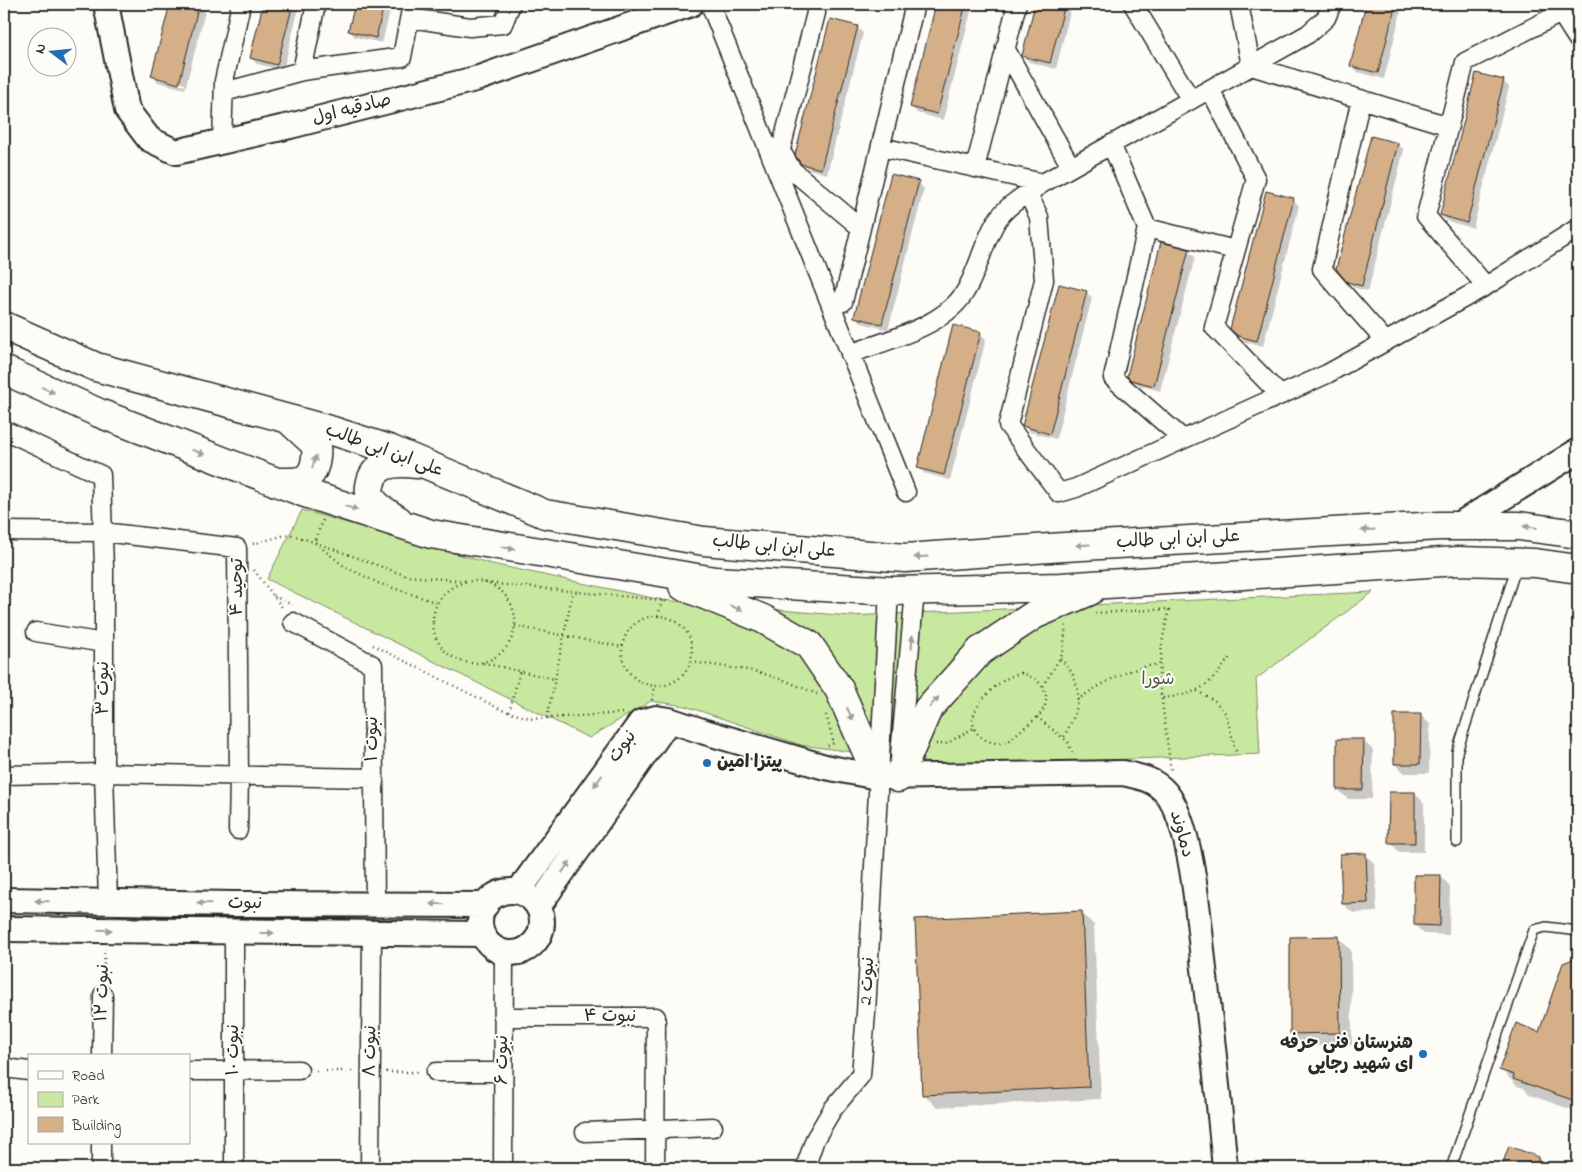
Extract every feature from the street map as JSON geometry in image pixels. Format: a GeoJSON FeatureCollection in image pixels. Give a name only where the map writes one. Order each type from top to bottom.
{"type":"FeatureCollection","features":[{"type":"Feature","properties":{"kind":"main road","name":"صادقیه اول"},"geometry":{"type":"LineString","coordinates":[[106,4],[127,110],[149,139],[176,152],[479,78],[678,6]]}},
{"type":"Feature","properties":{"kind":"main road","name":"علی ابن ابی طالب"},"geometry":{"type":"LineString","coordinates":[[4,326],[96,367],[333,431],[380,446],[545,514],[704,541],[905,558],[1064,546],[1457,526],[1519,526],[1578,534]]}},
{"type":"Feature","properties":{"kind":"main road","name":"علی ابن ابی طالب"},"geometry":{"type":"LineString","coordinates":[[4,370],[99,413],[276,482],[413,529],[431,534],[715,581],[902,591],[1061,587],[1458,562],[1535,563],[1578,569]]}},
{"type":"Feature","properties":{"kind":"main road"},"geometry":{"type":"LineString","coordinates":[[276,482],[291,482],[304,479],[312,470],[317,456],[316,445],[288,419]]}},
{"type":"Feature","properties":{"kind":"main road"},"geometry":{"type":"LineString","coordinates":[[1457,526],[1578,451]]}},
{"type":"Feature","properties":{"kind":"main road"},"geometry":{"type":"LineString","coordinates":[[413,529],[379,507],[371,497],[369,484],[375,471],[384,465],[408,463],[428,466]]}},
{"type":"Feature","properties":{"kind":"main road"},"geometry":{"type":"LineString","coordinates":[[642,570],[763,619],[809,645],[839,689],[888,777],[914,739],[928,710],[980,650],[1034,615],[1109,583]]}},
{"type":"Feature","properties":{"kind":"main road","name":"نبوت"},"geometry":{"type":"LineString","coordinates":[[518,892],[641,722],[656,718],[669,720],[825,767],[888,777]]}},
{"type":"Feature","properties":{"kind":"main road","name":"نبوت"},"geometry":{"type":"LineString","coordinates":[[538,908],[669,720]]}},
{"type":"Feature","properties":{"kind":"main road","name":"دماوند"},"geometry":{"type":"LineString","coordinates":[[888,777],[1123,773],[1147,778],[1158,784],[1167,794],[1175,807],[1188,850],[1198,916],[1225,1168]]}},
{"type":"Feature","properties":{"kind":"main road"},"geometry":{"type":"LineString","coordinates":[[518,892],[531,898],[538,908],[542,919],[541,931],[535,942],[526,949],[514,953],[504,952],[490,945],[482,934],[480,921],[490,899],[499,893],[518,892]]}},
{"type":"Feature","properties":{"kind":"main road","name":"نبوت"},"geometry":{"type":"LineString","coordinates":[[4,900],[234,904],[486,905]]}},
{"type":"Feature","properties":{"kind":"main road"},"geometry":{"type":"LineString","coordinates":[[234,904],[234,932]]}},
{"type":"Feature","properties":{"kind":"main road","name":"نبوت"},"geometry":{"type":"LineString","coordinates":[[4,929],[482,934]]}},
{"type":"Feature","properties":{"kind":"street"},"geometry":{"type":"LineString","coordinates":[[222,141],[224,81],[242,4]]}},
{"type":"Feature","properties":{"kind":"street"},"geometry":{"type":"LineString","coordinates":[[302,71],[316,4]]}},
{"type":"Feature","properties":{"kind":"street"},"geometry":{"type":"LineString","coordinates":[[224,92],[302,71],[402,57],[411,11],[470,27],[504,24],[511,4]]}},
{"type":"Feature","properties":{"kind":"street"},"geometry":{"type":"LineString","coordinates":[[710,4],[906,492]]}},
{"type":"Feature","properties":{"kind":"street"},"geometry":{"type":"LineString","coordinates":[[776,169],[816,13],[815,4]]}},
{"type":"Feature","properties":{"kind":"street"},"geometry":{"type":"LineString","coordinates":[[843,302],[915,4]]}},
{"type":"Feature","properties":{"kind":"street"},"geometry":{"type":"LineString","coordinates":[[975,168],[1017,4]]}},
{"type":"Feature","properties":{"kind":"street"},"geometry":{"type":"LineString","coordinates":[[1133,4],[1192,100]]}},
{"type":"Feature","properties":{"kind":"street"},"geometry":{"type":"LineString","coordinates":[[1240,4],[1251,66]]}},
{"type":"Feature","properties":{"kind":"street"},"geometry":{"type":"LineString","coordinates":[[850,354],[917,329],[939,318],[954,305],[964,294],[997,220],[1011,205],[1043,183],[1308,34],[1326,18],[1332,4]]}},
{"type":"Feature","properties":{"kind":"street"},"geometry":{"type":"LineString","coordinates":[[1486,286],[1426,216],[1465,62],[1558,9],[1578,40]]}},
{"type":"Feature","properties":{"kind":"street"},"geometry":{"type":"LineString","coordinates":[[1005,48],[1071,167]]}},
{"type":"Feature","properties":{"kind":"street"},"geometry":{"type":"LineString","coordinates":[[1251,66],[1449,126]]}},
{"type":"Feature","properties":{"kind":"street"},"geometry":{"type":"LineString","coordinates":[[1210,89],[1256,179],[1214,327],[1280,395]]}},
{"type":"Feature","properties":{"kind":"street"},"geometry":{"type":"LineString","coordinates":[[1361,99],[1322,269],[1385,341]]}},
{"type":"Feature","properties":{"kind":"street"},"geometry":{"type":"LineString","coordinates":[[1111,144],[1148,228],[1113,378],[1183,439]]}},
{"type":"Feature","properties":{"kind":"street"},"geometry":{"type":"LineString","coordinates":[[881,147],[1043,183]]}},
{"type":"Feature","properties":{"kind":"street"},"geometry":{"type":"LineString","coordinates":[[780,151],[792,170],[862,228]]}},
{"type":"Feature","properties":{"kind":"street"},"geometry":{"type":"LineString","coordinates":[[1028,193],[1039,217],[1044,280],[1008,425],[1058,493],[1076,488],[1326,374],[1486,286],[1578,228]]}},
{"type":"Feature","properties":{"kind":"street"},"geometry":{"type":"LineString","coordinates":[[1148,228],[1236,250]]}},
{"type":"Feature","properties":{"kind":"street","name":"نبوت ۳"},"geometry":{"type":"LineString","coordinates":[[4,430],[101,475],[104,773],[108,901]]}},
{"type":"Feature","properties":{"kind":"street","name":"توحید ۴"},"geometry":{"type":"LineString","coordinates":[[4,531],[103,532],[238,548],[238,830]]}},
{"type":"Feature","properties":{"kind":"street"},"geometry":{"type":"LineString","coordinates":[[888,777],[910,666],[902,591]]}},
{"type":"Feature","properties":{"kind":"street"},"geometry":{"type":"LineString","coordinates":[[888,777],[902,591]]}},
{"type":"Feature","properties":{"kind":"street","name":"نبوت ۱"},"geometry":{"type":"LineString","coordinates":[[292,614],[373,665],[375,904]]}},
{"type":"Feature","properties":{"kind":"street"},"geometry":{"type":"LineString","coordinates":[[36,632],[104,643]]}},
{"type":"Feature","properties":{"kind":"street"},"geometry":{"type":"LineString","coordinates":[[4,775],[104,773],[374,778]]}},
{"type":"Feature","properties":{"kind":"street","name":"نبوت 2"},"geometry":{"type":"LineString","coordinates":[[806,1168],[815,1139],[832,1110],[861,1075],[888,777]]}},
{"type":"Feature","properties":{"kind":"street","name":"نبوت ۱۰"},"geometry":{"type":"LineString","coordinates":[[234,932],[234,1168]]}},
{"type":"Feature","properties":{"kind":"street","name":"نبوت ۸"},"geometry":{"type":"LineString","coordinates":[[370,1168],[372,933]]}},
{"type":"Feature","properties":{"kind":"street","name":"نبوت ۶"},"geometry":{"type":"LineString","coordinates":[[503,1168],[504,952]]}},
{"type":"Feature","properties":{"kind":"street","name":"نبوت ۱۲"},"geometry":{"type":"LineString","coordinates":[[102,995],[102,1054]]}},
{"type":"Feature","properties":{"kind":"street","name":"نبوت ۴"},"geometry":{"type":"LineString","coordinates":[[503,1017],[656,1017],[655,1168]]}},
{"type":"Feature","properties":{"kind":"street"},"geometry":{"type":"LineString","coordinates":[[4,1068],[28,1071]]}},
{"type":"Feature","properties":{"kind":"street"},"geometry":{"type":"LineString","coordinates":[[190,1071],[299,1070]]}},
{"type":"Feature","properties":{"kind":"street"},"geometry":{"type":"LineString","coordinates":[[436,1072],[503,1072]]}},
{"type":"Feature","properties":{"kind":"street"},"geometry":{"type":"LineString","coordinates":[[585,1132],[713,1128]]}},
{"type":"Feature","properties":{"kind":"street"},"geometry":{"type":"LineString","coordinates":[[101,1144],[101,1168]]}},
{"type":"Feature","properties":{"kind":"lane"},"geometry":{"type":"LineString","coordinates":[[1457,842],[1457,752],[1518,563]]}},
{"type":"Feature","properties":{"kind":"lane"},"geometry":{"type":"LineString","coordinates":[[1452,1168],[1534,930],[1546,926],[1578,931]]}},
{"type":"Feature","properties":{"kind":"path"},"geometry":{"type":"LineString","coordinates":[[314,542],[330,502]]}},
{"type":"Feature","properties":{"kind":"path"},"geometry":{"type":"LineString","coordinates":[[292,614],[274,596],[238,548],[289,534],[407,576],[662,600],[671,603]]}},
{"type":"Feature","properties":{"kind":"path"},"geometry":{"type":"LineString","coordinates":[[314,542],[344,566],[378,583],[438,603]]}},
{"type":"Feature","properties":{"kind":"path"},"geometry":{"type":"LineString","coordinates":[[472,581],[459,584],[447,592],[438,603],[434,616],[434,629],[438,641],[446,652],[456,659],[469,663],[482,663],[555,679]]}},
{"type":"Feature","properties":{"kind":"path"},"geometry":{"type":"LineString","coordinates":[[482,663],[494,658],[504,650],[512,639],[515,626],[514,612],[508,600],[499,589],[486,583]]}},
{"type":"Feature","properties":{"kind":"path"},"geometry":{"type":"LineString","coordinates":[[547,718],[573,591]]}},
{"type":"Feature","properties":{"kind":"path"},"geometry":{"type":"LineString","coordinates":[[274,596],[292,614]]}},
{"type":"Feature","properties":{"kind":"path"},"geometry":{"type":"LineString","coordinates":[[658,616],[662,600]]}},
{"type":"Feature","properties":{"kind":"path"},"geometry":{"type":"LineString","coordinates":[[1043,686],[1063,654],[1066,636],[1067,600]]}},
{"type":"Feature","properties":{"kind":"path"},"geometry":{"type":"LineString","coordinates":[[1095,613],[1169,609],[1162,643],[1160,678],[1175,807]]}},
{"type":"Feature","properties":{"kind":"path"},"geometry":{"type":"LineString","coordinates":[[658,616],[676,621],[684,629],[690,639],[692,650],[691,662],[686,672],[678,680],[656,687],[644,684],[634,678],[627,669],[622,647],[626,636],[633,626],[642,620],[658,616]]}},
{"type":"Feature","properties":{"kind":"path"},"geometry":{"type":"LineString","coordinates":[[515,626],[622,647]]}},
{"type":"Feature","properties":{"kind":"path"},"geometry":{"type":"LineString","coordinates":[[372,644],[509,712],[533,719],[629,712]]}},
{"type":"Feature","properties":{"kind":"path"},"geometry":{"type":"LineString","coordinates":[[1162,698],[1197,691],[1216,678],[1230,657]]}},
{"type":"Feature","properties":{"kind":"path"},"geometry":{"type":"LineString","coordinates":[[1060,658],[1068,664],[1074,675],[1078,693],[1076,713],[1063,739]]}},
{"type":"Feature","properties":{"kind":"path"},"geometry":{"type":"LineString","coordinates":[[691,662],[754,671],[784,680],[820,696],[815,688]]}},
{"type":"Feature","properties":{"kind":"path"},"geometry":{"type":"LineString","coordinates":[[1077,700],[1112,678],[1142,667],[1160,664]]}},
{"type":"Feature","properties":{"kind":"path"},"geometry":{"type":"LineString","coordinates":[[509,712],[520,672]]}},
{"type":"Feature","properties":{"kind":"path"},"geometry":{"type":"LineString","coordinates":[[1022,673],[1037,679],[1043,686],[1046,694],[1042,711],[1008,741],[1000,743],[984,739],[974,727],[974,711],[977,704],[1006,678],[1022,673]]}},
{"type":"Feature","properties":{"kind":"path"},"geometry":{"type":"LineString","coordinates":[[1197,691],[1215,701],[1226,714],[1237,755]]}},
{"type":"Feature","properties":{"kind":"path"},"geometry":{"type":"LineString","coordinates":[[822,749],[834,743],[826,715]]}},
{"type":"Feature","properties":{"kind":"path"},"geometry":{"type":"LineString","coordinates":[[1037,717],[1068,742],[1081,774]]}},
{"type":"Feature","properties":{"kind":"path"},"geometry":{"type":"LineString","coordinates":[[914,739],[930,744],[946,744],[974,727]]}},
{"type":"Feature","properties":{"kind":"path","name":"نبوت ۱۲"},"geometry":{"type":"LineString","coordinates":[[102,995],[106,930]]}},
{"type":"Feature","properties":{"kind":"green space","name":"شورا"},"geometry":{"type":"Polygon","coordinates":[[[302,510],[492,564],[662,600],[850,616],[1373,592],[1256,679],[1260,754],[955,766],[801,745],[685,706],[651,701],[589,738],[267,579],[302,510]]]}},
{"type":"Feature","properties":{"kind":"building"},"geometry":{"type":"Polygon","coordinates":[[[170,4],[199,4],[179,84],[151,76],[170,4]]]}},
{"type":"Feature","properties":{"kind":"building"},"geometry":{"type":"Polygon","coordinates":[[[263,4],[293,4],[277,65],[250,58],[263,4]]]}},
{"type":"Feature","properties":{"kind":"building"},"geometry":{"type":"Polygon","coordinates":[[[355,4],[384,4],[376,38],[348,31],[355,4]]]}},
{"type":"Feature","properties":{"kind":"building"},"geometry":{"type":"Polygon","coordinates":[[[936,4],[966,4],[937,114],[910,107],[936,4]]]}},
{"type":"Feature","properties":{"kind":"building"},"geometry":{"type":"Polygon","coordinates":[[[1035,4],[1065,4],[1050,63],[1022,56],[1035,4]]]}},
{"type":"Feature","properties":{"kind":"building"},"geometry":{"type":"Polygon","coordinates":[[[1366,4],[1396,4],[1378,73],[1350,66],[1366,4]]]}},
{"type":"Feature","properties":{"kind":"building"},"geometry":{"type":"Polygon","coordinates":[[[830,19],[858,26],[821,169],[801,164],[795,155],[830,19]]]}},
{"type":"Feature","properties":{"kind":"building"},"geometry":{"type":"Polygon","coordinates":[[[1476,73],[1504,80],[1467,223],[1440,215],[1476,73]]]}},
{"type":"Feature","properties":{"kind":"building"},"geometry":{"type":"Polygon","coordinates":[[[1371,136],[1398,143],[1362,286],[1347,282],[1336,269],[1371,136]]]}},
{"type":"Feature","properties":{"kind":"building"},"geometry":{"type":"Polygon","coordinates":[[[891,174],[919,181],[882,324],[854,317],[891,174]]]}},
{"type":"Feature","properties":{"kind":"building"},"geometry":{"type":"Polygon","coordinates":[[[1266,191],[1294,198],[1257,341],[1238,336],[1230,329],[1266,191]]]}},
{"type":"Feature","properties":{"kind":"building"},"geometry":{"type":"Polygon","coordinates":[[[1161,242],[1189,249],[1154,386],[1131,380],[1127,376],[1161,242]]]}},
{"type":"Feature","properties":{"kind":"building"},"geometry":{"type":"Polygon","coordinates":[[[1059,284],[1087,291],[1050,434],[1022,426],[1059,284]]]}},
{"type":"Feature","properties":{"kind":"building"},"geometry":{"type":"Polygon","coordinates":[[[953,325],[981,332],[944,475],[917,468],[953,325]]]}},
{"type":"Feature","properties":{"kind":"building"},"geometry":{"type":"Polygon","coordinates":[[[1394,714],[1421,714],[1420,764],[1394,764],[1394,714]]]}},
{"type":"Feature","properties":{"kind":"building"},"geometry":{"type":"Polygon","coordinates":[[[1337,739],[1364,739],[1363,790],[1337,790],[1337,739]]]}},
{"type":"Feature","properties":{"kind":"building"},"geometry":{"type":"Polygon","coordinates":[[[1389,792],[1415,792],[1415,843],[1388,843],[1389,792]]]}},
{"type":"Feature","properties":{"kind":"building"},"geometry":{"type":"Polygon","coordinates":[[[1366,853],[1368,903],[1342,904],[1340,854],[1366,853]]]}},
{"type":"Feature","properties":{"kind":"building"},"geometry":{"type":"Polygon","coordinates":[[[1414,875],[1441,875],[1440,926],[1414,925],[1414,875]]]}},
{"type":"Feature","properties":{"kind":"building"},"geometry":{"type":"Polygon","coordinates":[[[1082,911],[1089,1087],[922,1095],[915,919],[1082,911]]]}},
{"type":"Feature","properties":{"kind":"building"},"geometry":{"type":"Polygon","coordinates":[[[1339,936],[1340,1033],[1290,1034],[1290,937],[1339,936]]]}},
{"type":"Feature","properties":{"kind":"building"},"geometry":{"type":"Polygon","coordinates":[[[1578,957],[1578,1102],[1513,1079],[1514,1075],[1499,1070],[1516,1023],[1539,1032],[1563,963],[1578,957]]]}},
{"type":"Feature","properties":{"kind":"building"},"geometry":{"type":"Polygon","coordinates":[[[1509,1146],[1539,1157],[1535,1168],[1501,1168],[1509,1146]]]}},
{"type":"Feature","properties":{"kind":"place","name":"پیتزا امین"},"geometry":{"type":"Point","coordinates":[707,763]}},
{"type":"Feature","properties":{"kind":"place","name":"هنرستان فنی حرفه ای شهید رجایی"},"geometry":{"type":"Point","coordinates":[1423,1054]}}]}
